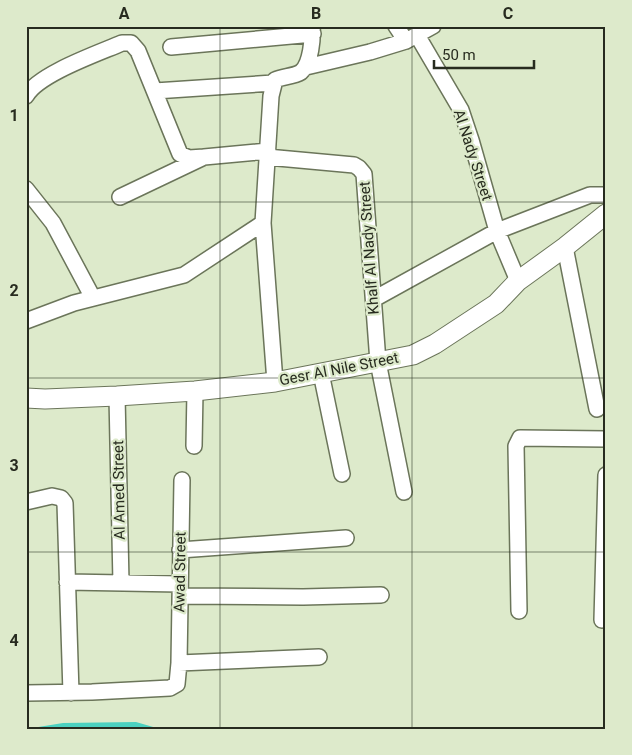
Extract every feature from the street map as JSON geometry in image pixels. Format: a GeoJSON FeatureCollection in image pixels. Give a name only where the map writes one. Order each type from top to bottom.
{"type":"FeatureCollection","features":[{"type":"Feature","properties":{"kind":"street","name":"Al Nady Street"},"geometry":{"type":"LineString","coordinates":[[396,26],[411,38],[461,110],[472,140],[496,231],[518,281]]}},
{"type":"Feature","properties":{"kind":"street"},"geometry":{"type":"LineString","coordinates":[[275,382],[263,223],[273,83],[277,78],[300,72],[306,67],[370,52],[411,38],[432,26]]}},
{"type":"Feature","properties":{"kind":"street"},"geometry":{"type":"LineString","coordinates":[[171,47],[312,30],[311,48],[306,67]]}},
{"type":"Feature","properties":{"kind":"street"},"geometry":{"type":"LineString","coordinates":[[26,96],[32,88],[63,68],[127,42],[133,44],[138,51],[180,154],[189,158],[268,154]]}},
{"type":"Feature","properties":{"kind":"street"},"geometry":{"type":"LineString","coordinates":[[155,91],[273,83]]}},
{"type":"Feature","properties":{"kind":"street","name":"Khalf Al Nady Street"},"geometry":{"type":"LineString","coordinates":[[268,154],[354,165],[360,168],[364,174],[378,362],[404,492]]}},
{"type":"Feature","properties":{"kind":"street"},"geometry":{"type":"LineString","coordinates":[[120,197],[204,157]]}},
{"type":"Feature","properties":{"kind":"street"},"geometry":{"type":"LineString","coordinates":[[374,299],[496,231],[590,195],[606,195]]}},
{"type":"Feature","properties":{"kind":"street"},"geometry":{"type":"LineString","coordinates":[[29,197],[53,223],[93,298]]}},
{"type":"Feature","properties":{"kind":"street","name":"Gesr Al Nile Street"},"geometry":{"type":"LineString","coordinates":[[26,398],[117,396],[194,391],[275,382],[413,355],[435,344],[496,304],[518,281],[606,214]]}},
{"type":"Feature","properties":{"kind":"street"},"geometry":{"type":"LineString","coordinates":[[26,321],[74,303],[184,274],[263,223]]}},
{"type":"Feature","properties":{"kind":"street"},"geometry":{"type":"LineString","coordinates":[[565,247],[597,409]]}},
{"type":"Feature","properties":{"kind":"street"},"geometry":{"type":"LineString","coordinates":[[321,373],[342,474]]}},
{"type":"Feature","properties":{"kind":"street"},"geometry":{"type":"LineString","coordinates":[[194,391],[194,446]]}},
{"type":"Feature","properties":{"kind":"street","name":"Al Amed Street"},"geometry":{"type":"LineString","coordinates":[[117,396],[121,583]]}},
{"type":"Feature","properties":{"kind":"street"},"geometry":{"type":"LineString","coordinates":[[519,612],[517,441],[520,438],[606,439]]}},
{"type":"Feature","properties":{"kind":"street"},"geometry":{"type":"LineString","coordinates":[[602,620],[606,475]]}},
{"type":"Feature","properties":{"kind":"street","name":"Awad Street"},"geometry":{"type":"LineString","coordinates":[[26,693],[71,693],[170,688],[178,681],[182,480]]}},
{"type":"Feature","properties":{"kind":"street"},"geometry":{"type":"LineString","coordinates":[[26,502],[52,496],[61,498],[65,504],[71,693]]}},
{"type":"Feature","properties":{"kind":"street"},"geometry":{"type":"LineString","coordinates":[[180,550],[346,538]]}},
{"type":"Feature","properties":{"kind":"street"},"geometry":{"type":"LineString","coordinates":[[67,582],[121,583],[180,590],[303,597],[381,595]]}},
{"type":"Feature","properties":{"kind":"street"},"geometry":{"type":"LineString","coordinates":[[179,663],[319,657]]}},
{"type":"Feature","properties":{"kind":"water"},"geometry":{"type":"Polygon","coordinates":[[[136,722],[160,729],[26,729],[63,723],[136,722]]]}}]}
